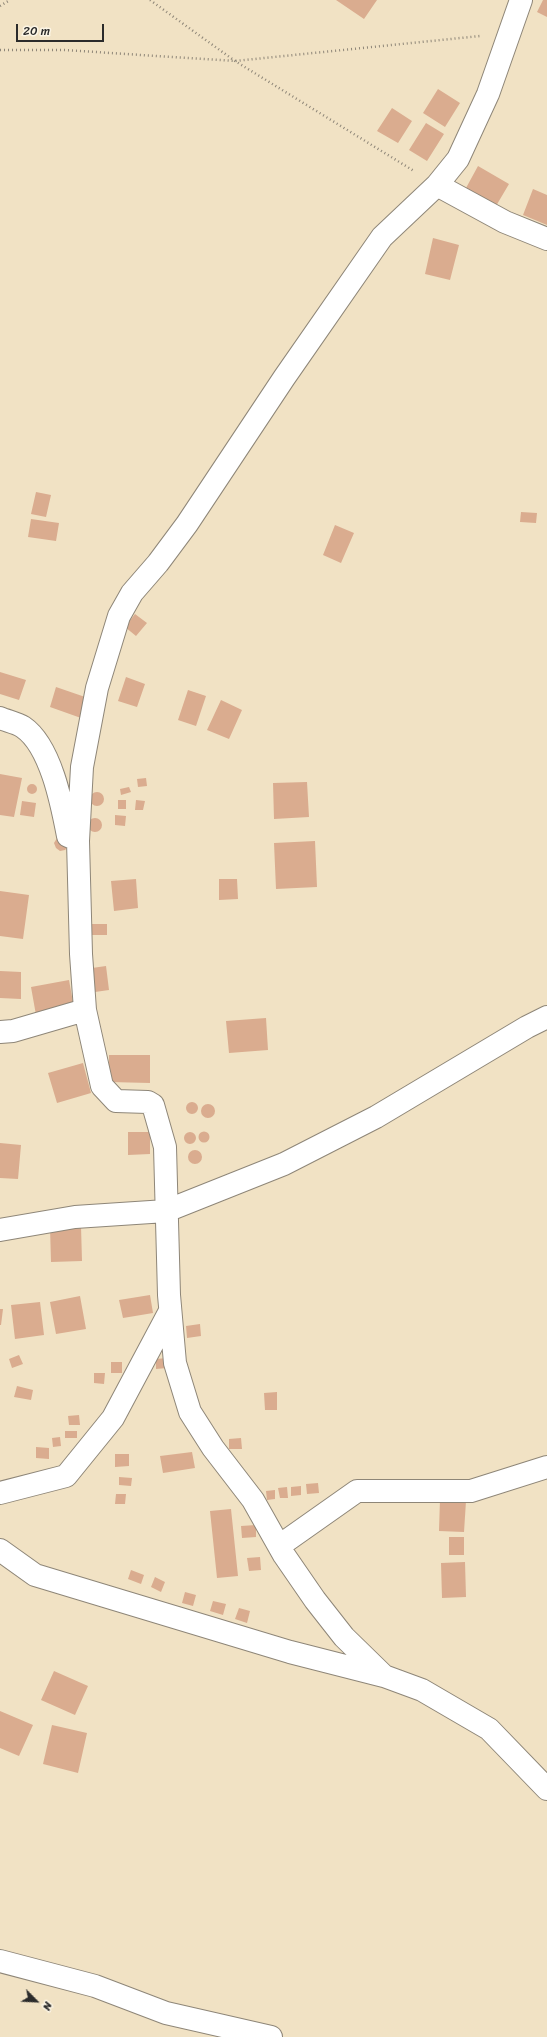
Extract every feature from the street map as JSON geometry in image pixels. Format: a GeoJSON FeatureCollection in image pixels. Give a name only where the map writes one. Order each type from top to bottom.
{"type":"FeatureCollection","features":[{"type":"Feature","properties":{"kind":"street"},"geometry":{"type":"LineString","coordinates":[[384,1676],[339,1631],[315,1600],[279,1546],[253,1500],[213,1448],[190,1412],[175,1363],[170,1311],[165,1147],[153,1105],[148,1102],[116,1101],[104,1090],[85,1010],[80,954],[78,840],[82,767],[97,688],[117,622],[125,603],[158,563],[187,524],[284,378],[382,237],[437,185],[458,159],[488,94],[521,0]]}},
{"type":"Feature","properties":{"kind":"street"},"geometry":{"type":"LineString","coordinates":[[437,185],[505,222],[547,239]]}},
{"type":"Feature","properties":{"kind":"street"},"geometry":{"type":"LineString","coordinates":[[0,718],[23,727],[38,742],[63,807],[68,836],[78,840]]}},
{"type":"Feature","properties":{"kind":"street"},"geometry":{"type":"LineString","coordinates":[[0,1032],[12,1031],[85,1010]]}},
{"type":"Feature","properties":{"kind":"street"},"geometry":{"type":"LineString","coordinates":[[0,1230],[75,1217],[166,1211],[284,1164],[305,1154],[376,1117],[527,1027],[547,1017]]}},
{"type":"Feature","properties":{"kind":"street"},"geometry":{"type":"LineString","coordinates":[[0,1493],[66,1476],[113,1418],[170,1311]]}},
{"type":"Feature","properties":{"kind":"street"},"geometry":{"type":"LineString","coordinates":[[279,1546],[357,1491],[471,1490],[547,1466]]}},
{"type":"Feature","properties":{"kind":"street"},"geometry":{"type":"LineString","coordinates":[[0,1550],[35,1574],[290,1652],[384,1676],[422,1690],[489,1729],[547,1788]]}},
{"type":"Feature","properties":{"kind":"street"},"geometry":{"type":"LineString","coordinates":[[0,1961],[94,1986],[166,2013],[271,2037]]}},
{"type":"Feature","properties":{"kind":"path"},"geometry":{"type":"LineString","coordinates":[[0,6],[10,0]]}},
{"type":"Feature","properties":{"kind":"path"},"geometry":{"type":"LineString","coordinates":[[150,0],[235,61],[437,185]]}},
{"type":"Feature","properties":{"kind":"path"},"geometry":{"type":"LineString","coordinates":[[0,50],[64,50],[235,61],[510,33]]}},
{"type":"Feature","properties":{"kind":"building"},"geometry":{"type":"Polygon","coordinates":[[[336,0],[377,0],[364,19],[336,0]]]}},
{"type":"Feature","properties":{"kind":"building"},"geometry":{"type":"Polygon","coordinates":[[[543,0],[547,0],[547,17],[537,12],[543,0]]]}},
{"type":"Feature","properties":{"kind":"building"},"geometry":{"type":"Polygon","coordinates":[[[438,89],[460,103],[445,127],[423,113],[438,89]]]}},
{"type":"Feature","properties":{"kind":"building"},"geometry":{"type":"Polygon","coordinates":[[[392,108],[412,121],[398,143],[377,131],[392,108]]]}},
{"type":"Feature","properties":{"kind":"building"},"geometry":{"type":"Polygon","coordinates":[[[426,123],[444,134],[427,161],[409,150],[426,123]]]}},
{"type":"Feature","properties":{"kind":"building"},"geometry":{"type":"Polygon","coordinates":[[[478,166],[509,184],[496,206],[466,188],[478,166]]]}},
{"type":"Feature","properties":{"kind":"building"},"geometry":{"type":"Polygon","coordinates":[[[533,189],[547,195],[547,225],[523,215],[533,189]]]}},
{"type":"Feature","properties":{"kind":"building"},"geometry":{"type":"Polygon","coordinates":[[[433,238],[459,245],[450,280],[425,274],[433,238]]]}},
{"type":"Feature","properties":{"kind":"building"},"geometry":{"type":"Polygon","coordinates":[[[36,492],[51,495],[46,517],[31,514],[36,492]]]}},
{"type":"Feature","properties":{"kind":"building"},"geometry":{"type":"Polygon","coordinates":[[[521,512],[537,513],[536,523],[520,522],[521,512]]]}},
{"type":"Feature","properties":{"kind":"building"},"geometry":{"type":"Polygon","coordinates":[[[31,519],[59,523],[56,541],[28,537],[31,519]]]}},
{"type":"Feature","properties":{"kind":"building"},"geometry":{"type":"Polygon","coordinates":[[[335,525],[354,533],[341,563],[323,555],[335,525]]]}},
{"type":"Feature","properties":{"kind":"building"},"geometry":{"type":"Polygon","coordinates":[[[135,614],[147,623],[136,636],[125,627],[135,614]]]}},
{"type":"Feature","properties":{"kind":"building"},"geometry":{"type":"Polygon","coordinates":[[[0,672],[26,680],[19,700],[0,694],[0,672]]]}},
{"type":"Feature","properties":{"kind":"building"},"geometry":{"type":"Polygon","coordinates":[[[126,677],[145,684],[137,707],[118,701],[126,677]]]}},
{"type":"Feature","properties":{"kind":"building"},"geometry":{"type":"Polygon","coordinates":[[[56,687],[88,698],[81,718],[50,707],[56,687]]]}},
{"type":"Feature","properties":{"kind":"building"},"geometry":{"type":"Polygon","coordinates":[[[188,690],[206,696],[196,726],[178,720],[188,690]]]}},
{"type":"Feature","properties":{"kind":"building"},"geometry":{"type":"Polygon","coordinates":[[[221,700],[242,710],[229,739],[207,730],[221,700]]]}},
{"type":"Feature","properties":{"kind":"building"},"geometry":{"type":"Polygon","coordinates":[[[0,774],[22,778],[14,817],[0,815],[0,774]]]}},
{"type":"Feature","properties":{"kind":"building"},"geometry":{"type":"Polygon","coordinates":[[[146,778],[147,786],[138,787],[137,779],[146,778]]]}},
{"type":"Feature","properties":{"kind":"building"},"geometry":{"type":"Polygon","coordinates":[[[307,782],[309,817],[274,819],[273,783],[307,782]]]}},
{"type":"Feature","properties":{"kind":"building"},"geometry":{"type":"Polygon","coordinates":[[[30,784],[34,784],[36,785],[36,793],[30,794],[27,791],[27,787],[30,784]]]}},
{"type":"Feature","properties":{"kind":"building"},"geometry":{"type":"Polygon","coordinates":[[[129,787],[131,792],[121,795],[120,789],[129,787]]]}},
{"type":"Feature","properties":{"kind":"building"},"geometry":{"type":"Polygon","coordinates":[[[97,792],[102,794],[104,799],[102,804],[97,806],[92,804],[90,799],[92,794],[97,792]]]}},
{"type":"Feature","properties":{"kind":"building"},"geometry":{"type":"Polygon","coordinates":[[[118,800],[126,800],[126,809],[118,809],[118,800]]]}},
{"type":"Feature","properties":{"kind":"building"},"geometry":{"type":"Polygon","coordinates":[[[136,800],[145,801],[143,810],[135,810],[136,800]]]}},
{"type":"Feature","properties":{"kind":"building"},"geometry":{"type":"Polygon","coordinates":[[[22,801],[36,803],[34,817],[20,815],[22,801]]]}},
{"type":"Feature","properties":{"kind":"building"},"geometry":{"type":"Polygon","coordinates":[[[115,815],[126,816],[125,826],[115,825],[115,815]]]}},
{"type":"Feature","properties":{"kind":"building"},"geometry":{"type":"Polygon","coordinates":[[[92,818],[98,818],[102,822],[102,828],[98,832],[92,832],[88,828],[88,822],[92,818]]]}},
{"type":"Feature","properties":{"kind":"building"},"geometry":{"type":"Polygon","coordinates":[[[57,838],[69,846],[65,850],[60,851],[56,848],[54,843],[57,838]]]}},
{"type":"Feature","properties":{"kind":"building"},"geometry":{"type":"Polygon","coordinates":[[[315,841],[317,887],[276,889],[274,843],[315,841]]]}},
{"type":"Feature","properties":{"kind":"building"},"geometry":{"type":"Polygon","coordinates":[[[136,879],[138,908],[114,911],[111,881],[136,879]]]}},
{"type":"Feature","properties":{"kind":"building"},"geometry":{"type":"Polygon","coordinates":[[[219,879],[237,879],[238,899],[219,900],[219,879]]]}},
{"type":"Feature","properties":{"kind":"building"},"geometry":{"type":"Polygon","coordinates":[[[0,891],[29,895],[23,939],[0,936],[0,891]]]}},
{"type":"Feature","properties":{"kind":"building"},"geometry":{"type":"Polygon","coordinates":[[[89,924],[107,924],[107,935],[89,935],[89,924]]]}},
{"type":"Feature","properties":{"kind":"building"},"geometry":{"type":"Polygon","coordinates":[[[106,966],[109,990],[88,993],[85,969],[106,966]]]}},
{"type":"Feature","properties":{"kind":"building"},"geometry":{"type":"Polygon","coordinates":[[[0,971],[21,972],[21,999],[0,998],[0,971]]]}},
{"type":"Feature","properties":{"kind":"building"},"geometry":{"type":"Polygon","coordinates":[[[69,980],[74,1008],[36,1015],[31,987],[69,980]]]}},
{"type":"Feature","properties":{"kind":"building"},"geometry":{"type":"Polygon","coordinates":[[[266,1018],[268,1050],[229,1053],[226,1021],[266,1018]]]}},
{"type":"Feature","properties":{"kind":"building"},"geometry":{"type":"Polygon","coordinates":[[[109,1055],[150,1055],[150,1083],[109,1082],[109,1055]]]}},
{"type":"Feature","properties":{"kind":"building"},"geometry":{"type":"Polygon","coordinates":[[[83,1063],[91,1093],[57,1103],[48,1073],[83,1063]]]}},
{"type":"Feature","properties":{"kind":"building"},"geometry":{"type":"Polygon","coordinates":[[[192,1102],[196,1104],[198,1108],[196,1112],[192,1114],[188,1112],[186,1108],[188,1104],[192,1102]]]}},
{"type":"Feature","properties":{"kind":"building"},"geometry":{"type":"Polygon","coordinates":[[[208,1104],[213,1106],[215,1111],[213,1116],[208,1118],[203,1116],[201,1111],[203,1106],[208,1104]]]}},
{"type":"Feature","properties":{"kind":"building"},"geometry":{"type":"Polygon","coordinates":[[[204,1131],[208,1133],[210,1137],[208,1141],[204,1143],[200,1141],[198,1137],[200,1133],[204,1131]]]}},
{"type":"Feature","properties":{"kind":"building"},"geometry":{"type":"Polygon","coordinates":[[[128,1132],[150,1132],[150,1154],[128,1155],[128,1132]]]}},
{"type":"Feature","properties":{"kind":"building"},"geometry":{"type":"Polygon","coordinates":[[[188,1132],[192,1132],[196,1138],[192,1144],[188,1144],[184,1140],[184,1136],[188,1132]]]}},
{"type":"Feature","properties":{"kind":"building"},"geometry":{"type":"Polygon","coordinates":[[[0,1143],[21,1145],[18,1179],[0,1178],[0,1143]]]}},
{"type":"Feature","properties":{"kind":"building"},"geometry":{"type":"Polygon","coordinates":[[[192,1150],[198,1150],[202,1154],[202,1160],[198,1164],[192,1164],[188,1160],[188,1154],[192,1150]]]}},
{"type":"Feature","properties":{"kind":"building"},"geometry":{"type":"Polygon","coordinates":[[[81,1226],[82,1261],[51,1262],[50,1227],[81,1226]]]}},
{"type":"Feature","properties":{"kind":"building"},"geometry":{"type":"Polygon","coordinates":[[[150,1295],[153,1313],[123,1318],[119,1300],[150,1295]]]}},
{"type":"Feature","properties":{"kind":"building"},"geometry":{"type":"Polygon","coordinates":[[[80,1296],[86,1329],[56,1334],[50,1302],[80,1296]]]}},
{"type":"Feature","properties":{"kind":"building"},"geometry":{"type":"Polygon","coordinates":[[[40,1302],[44,1335],[15,1339],[11,1305],[40,1302]]]}},
{"type":"Feature","properties":{"kind":"building"},"geometry":{"type":"Polygon","coordinates":[[[0,1309],[3,1309],[1,1325],[0,1325],[0,1309]]]}},
{"type":"Feature","properties":{"kind":"building"},"geometry":{"type":"Polygon","coordinates":[[[200,1324],[201,1336],[187,1338],[186,1326],[200,1324]]]}},
{"type":"Feature","properties":{"kind":"building"},"geometry":{"type":"Polygon","coordinates":[[[19,1355],[23,1364],[12,1368],[9,1359],[19,1355]]]}},
{"type":"Feature","properties":{"kind":"building"},"geometry":{"type":"Polygon","coordinates":[[[167,1358],[167,1368],[156,1369],[156,1359],[167,1358]]]}},
{"type":"Feature","properties":{"kind":"building"},"geometry":{"type":"Polygon","coordinates":[[[111,1362],[122,1362],[122,1373],[111,1373],[111,1362]]]}},
{"type":"Feature","properties":{"kind":"building"},"geometry":{"type":"Polygon","coordinates":[[[94,1373],[105,1373],[104,1384],[94,1383],[94,1373]]]}},
{"type":"Feature","properties":{"kind":"building"},"geometry":{"type":"Polygon","coordinates":[[[17,1386],[33,1390],[31,1400],[14,1397],[17,1386]]]}},
{"type":"Feature","properties":{"kind":"building"},"geometry":{"type":"Polygon","coordinates":[[[277,1392],[277,1410],[265,1410],[264,1393],[277,1392]]]}},
{"type":"Feature","properties":{"kind":"building"},"geometry":{"type":"Polygon","coordinates":[[[79,1415],[80,1425],[69,1425],[68,1416],[79,1415]]]}},
{"type":"Feature","properties":{"kind":"building"},"geometry":{"type":"Polygon","coordinates":[[[65,1431],[77,1431],[77,1438],[65,1438],[65,1431]]]}},
{"type":"Feature","properties":{"kind":"building"},"geometry":{"type":"Polygon","coordinates":[[[60,1437],[61,1446],[53,1447],[52,1438],[60,1437]]]}},
{"type":"Feature","properties":{"kind":"building"},"geometry":{"type":"Polygon","coordinates":[[[241,1438],[242,1449],[229,1449],[229,1439],[241,1438]]]}},
{"type":"Feature","properties":{"kind":"building"},"geometry":{"type":"Polygon","coordinates":[[[36,1447],[49,1448],[49,1459],[36,1458],[36,1447]]]}},
{"type":"Feature","properties":{"kind":"building"},"geometry":{"type":"Polygon","coordinates":[[[192,1452],[195,1468],[163,1473],[160,1456],[192,1452]]]}},
{"type":"Feature","properties":{"kind":"building"},"geometry":{"type":"Polygon","coordinates":[[[115,1454],[129,1454],[129,1466],[115,1467],[115,1454]]]}},
{"type":"Feature","properties":{"kind":"building"},"geometry":{"type":"Polygon","coordinates":[[[119,1477],[132,1478],[131,1486],[119,1485],[119,1477]]]}},
{"type":"Feature","properties":{"kind":"building"},"geometry":{"type":"Polygon","coordinates":[[[318,1483],[319,1493],[307,1494],[306,1484],[318,1483]]]}},
{"type":"Feature","properties":{"kind":"building"},"geometry":{"type":"Polygon","coordinates":[[[301,1486],[301,1495],[291,1496],[291,1487],[301,1486]]]}},
{"type":"Feature","properties":{"kind":"building"},"geometry":{"type":"Polygon","coordinates":[[[287,1487],[288,1498],[280,1498],[278,1488],[287,1487]]]}},
{"type":"Feature","properties":{"kind":"building"},"geometry":{"type":"Polygon","coordinates":[[[275,1490],[275,1499],[267,1500],[266,1491],[275,1490]]]}},
{"type":"Feature","properties":{"kind":"building"},"geometry":{"type":"Polygon","coordinates":[[[116,1494],[126,1494],[125,1504],[115,1504],[116,1494]]]}},
{"type":"Feature","properties":{"kind":"building"},"geometry":{"type":"Polygon","coordinates":[[[440,1499],[466,1501],[464,1532],[439,1531],[440,1499]]]}},
{"type":"Feature","properties":{"kind":"building"},"geometry":{"type":"Polygon","coordinates":[[[231,1509],[238,1576],[217,1578],[210,1511],[231,1509]]]}},
{"type":"Feature","properties":{"kind":"building"},"geometry":{"type":"Polygon","coordinates":[[[256,1525],[256,1537],[242,1538],[241,1526],[256,1525]]]}},
{"type":"Feature","properties":{"kind":"building"},"geometry":{"type":"Polygon","coordinates":[[[449,1537],[464,1537],[464,1555],[449,1555],[449,1537]]]}},
{"type":"Feature","properties":{"kind":"building"},"geometry":{"type":"Polygon","coordinates":[[[260,1557],[261,1570],[249,1571],[247,1558],[260,1557]]]}},
{"type":"Feature","properties":{"kind":"building"},"geometry":{"type":"Polygon","coordinates":[[[465,1562],[466,1597],[442,1598],[441,1563],[465,1562]]]}},
{"type":"Feature","properties":{"kind":"building"},"geometry":{"type":"Polygon","coordinates":[[[131,1570],[144,1575],[141,1584],[128,1579],[131,1570]]]}},
{"type":"Feature","properties":{"kind":"building"},"geometry":{"type":"Polygon","coordinates":[[[155,1577],[165,1582],[161,1592],[151,1587],[155,1577]]]}},
{"type":"Feature","properties":{"kind":"building"},"geometry":{"type":"Polygon","coordinates":[[[185,1592],[196,1595],[193,1606],[182,1603],[185,1592]]]}},
{"type":"Feature","properties":{"kind":"building"},"geometry":{"type":"Polygon","coordinates":[[[213,1601],[226,1604],[223,1615],[210,1611],[213,1601]]]}},
{"type":"Feature","properties":{"kind":"building"},"geometry":{"type":"Polygon","coordinates":[[[239,1608],[250,1611],[247,1623],[235,1619],[239,1608]]]}},
{"type":"Feature","properties":{"kind":"building"},"geometry":{"type":"Polygon","coordinates":[[[54,1671],[88,1686],[75,1715],[41,1700],[54,1671]]]}},
{"type":"Feature","properties":{"kind":"building"},"geometry":{"type":"Polygon","coordinates":[[[0,1711],[33,1725],[19,1756],[0,1748],[0,1711]]]}},
{"type":"Feature","properties":{"kind":"building"},"geometry":{"type":"Polygon","coordinates":[[[52,1725],[87,1733],[78,1773],[43,1764],[52,1725]]]}}]}
